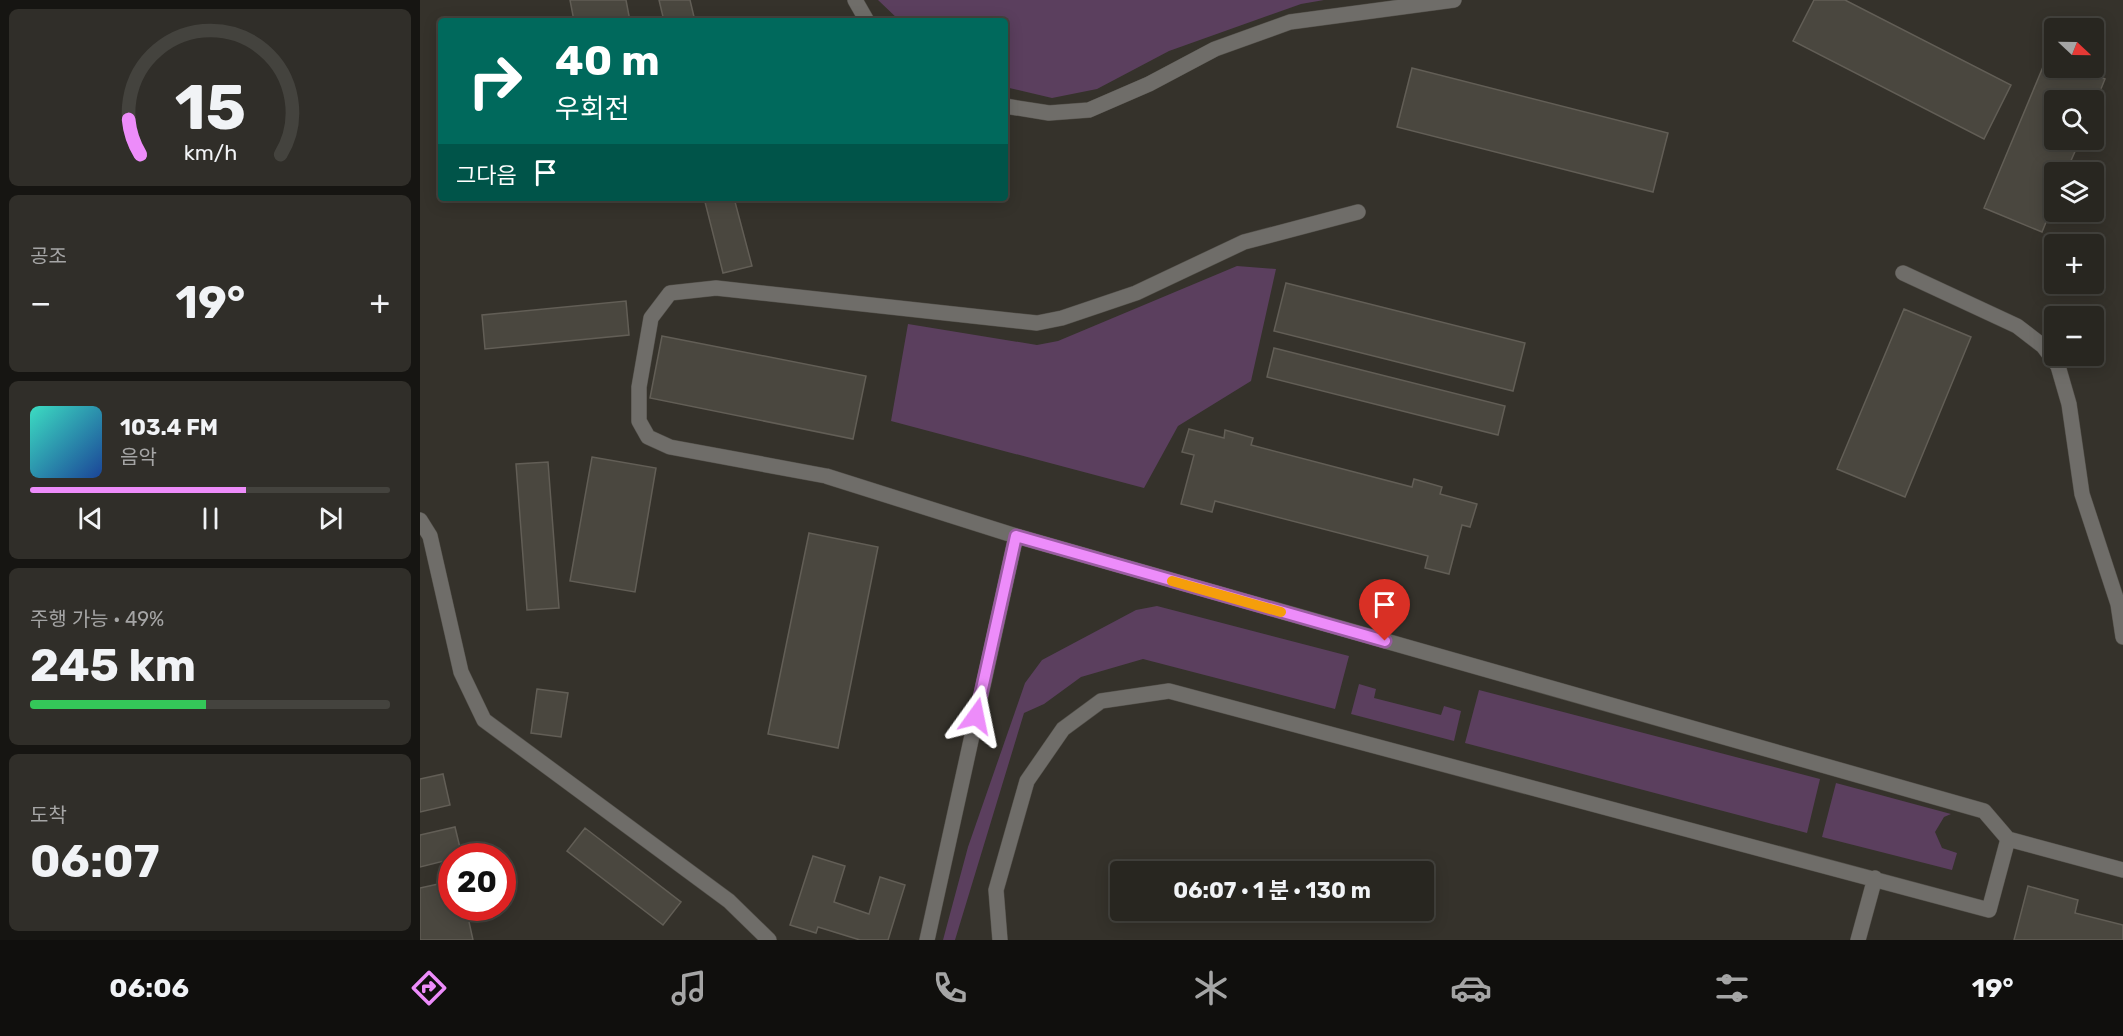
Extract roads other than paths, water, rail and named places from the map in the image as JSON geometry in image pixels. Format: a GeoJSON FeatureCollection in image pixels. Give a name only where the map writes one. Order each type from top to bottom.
{"type":"FeatureCollection","features":[{"type":"Feature","properties":{"kind":"street"},"geometry":{"type":"LineString","coordinates":[[855,0],[865,18]]}},
{"type":"Feature","properties":{"kind":"street"},"geometry":{"type":"LineString","coordinates":[[1008,106],[1049,113],[1089,110],[1149,84],[1215,49],[1290,22],[1454,0]]}},
{"type":"Feature","properties":{"kind":"street"},"geometry":{"type":"LineString","coordinates":[[1358,212],[1244,242],[1136,292],[1062,318],[1037,323],[716,288],[670,293],[651,318],[639,387],[639,422],[648,437],[670,447],[826,476],[1016,536],[1984,811],[2008,839],[2123,870]]}},
{"type":"Feature","properties":{"kind":"street"},"geometry":{"type":"LineString","coordinates":[[1903,273],[2017,326],[2043,346],[2058,366],[2069,404],[2082,494],[2118,604],[2123,636]]}},
{"type":"Feature","properties":{"kind":"street"},"geometry":{"type":"LineString","coordinates":[[420,520],[430,536],[461,672],[484,720],[729,901],[769,940]]}},
{"type":"Feature","properties":{"kind":"street"},"geometry":{"type":"LineString","coordinates":[[927,940],[1016,536]]}},
{"type":"Feature","properties":{"kind":"street"},"geometry":{"type":"LineString","coordinates":[[1000,940],[996,890],[1027,781],[1063,729],[1101,701],[1169,691],[1989,910],[2008,839]]}},
{"type":"Feature","properties":{"kind":"street"},"geometry":{"type":"LineString","coordinates":[[1858,940],[1875,879]]}}]}
